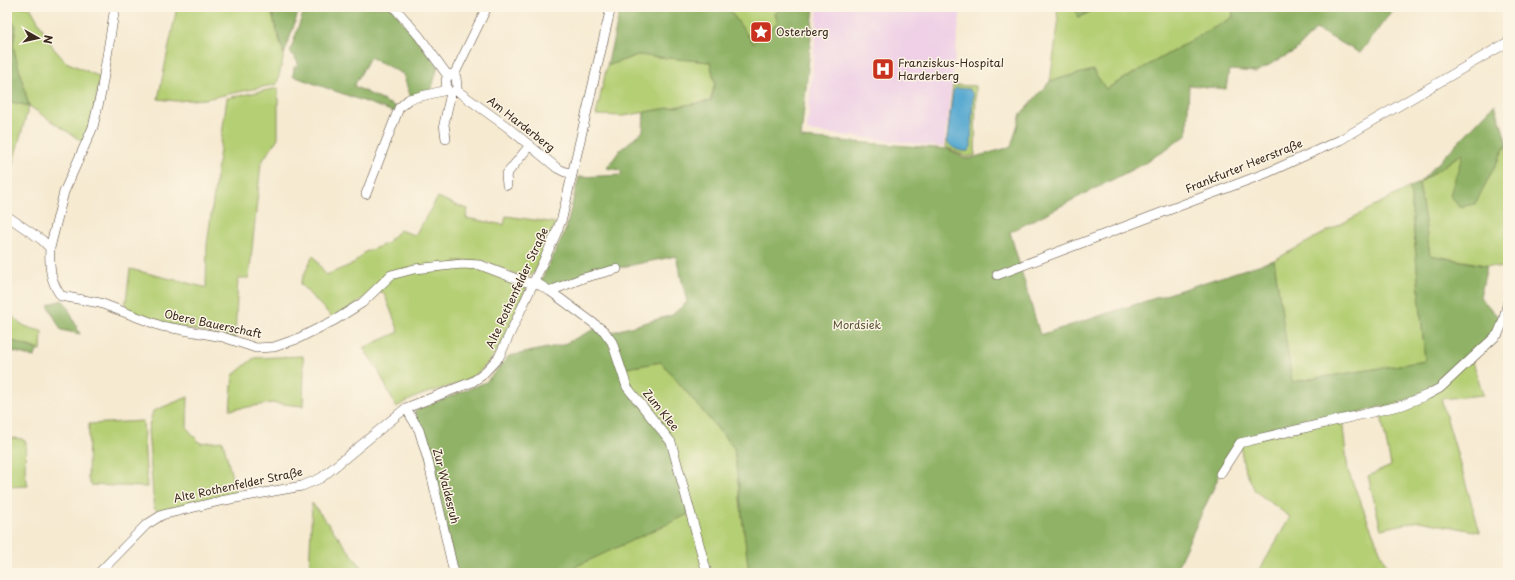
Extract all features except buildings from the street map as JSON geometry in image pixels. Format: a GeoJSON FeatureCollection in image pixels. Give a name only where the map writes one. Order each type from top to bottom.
{"type":"FeatureCollection","features":[{"type":"Feature","properties":{"kind":"street","name":"Obere Bauerschaft"},"geometry":{"type":"LineString","coordinates":[[115,7],[101,93],[93,127],[64,192],[50,248],[49,262],[54,286],[61,296],[100,303],[161,326],[222,337],[256,348],[274,347],[297,339],[329,323],[362,303],[391,275],[414,269],[462,264],[480,265],[522,281],[534,283]]}},
{"type":"Feature","properties":{"kind":"street"},"geometry":{"type":"LineString","coordinates":[[394,7],[420,36],[451,75]]}},
{"type":"Feature","properties":{"kind":"street"},"geometry":{"type":"LineString","coordinates":[[446,139],[444,119],[451,91],[446,80],[451,75],[486,7]]}},
{"type":"Feature","properties":{"kind":"street","name":"Alte Rothenfelder Straße"},"geometry":{"type":"LineString","coordinates":[[99,573],[146,525],[162,515],[220,501],[302,486],[321,478],[406,408],[472,382],[490,368],[499,357],[534,283],[562,218],[611,7]]}},
{"type":"Feature","properties":{"kind":"street","name":"Frankfurter Heerstraße"},"geometry":{"type":"LineString","coordinates":[[998,275],[1269,172],[1340,140],[1508,42]]}},
{"type":"Feature","properties":{"kind":"street"},"geometry":{"type":"LineString","coordinates":[[366,194],[399,108],[409,99],[451,91]]}},
{"type":"Feature","properties":{"kind":"street","name":"Am Harderberg"},"geometry":{"type":"LineString","coordinates":[[451,91],[530,145],[557,168],[565,172],[572,173]]}},
{"type":"Feature","properties":{"kind":"street"},"geometry":{"type":"LineString","coordinates":[[507,185],[506,175],[530,145]]}},
{"type":"Feature","properties":{"kind":"street"},"geometry":{"type":"LineString","coordinates":[[7,216],[42,240],[50,248]]}},
{"type":"Feature","properties":{"kind":"street"},"geometry":{"type":"LineString","coordinates":[[550,291],[583,278],[617,269]]}},
{"type":"Feature","properties":{"kind":"street","name":"Zum Klee"},"geometry":{"type":"LineString","coordinates":[[534,283],[550,291],[604,331],[612,342],[627,387],[671,442],[707,573]]}},
{"type":"Feature","properties":{"kind":"street"},"geometry":{"type":"LineString","coordinates":[[1220,474],[1240,443],[1403,405],[1428,395],[1440,388],[1498,334],[1503,322],[1508,301]]}},
{"type":"Feature","properties":{"kind":"street","name":"Zur Waldesruh"},"geometry":{"type":"LineString","coordinates":[[406,408],[419,430],[428,460],[454,573]]}},
{"type":"Feature","properties":{"kind":"shaded area","name":"Franziskus-Hospital Harderberg"},"geometry":{"type":"Polygon","coordinates":[[[818,7],[961,7],[944,147],[807,131],[818,7]]]}},
{"type":"Feature","properties":{"kind":"green space"},"geometry":{"type":"Polygon","coordinates":[[[7,7],[30,7],[54,49],[66,62],[100,78],[92,120],[83,142],[29,106],[13,46],[16,26],[7,16],[7,7]]]}},
{"type":"Feature","properties":{"kind":"green space"},"geometry":{"type":"Polygon","coordinates":[[[177,7],[270,7],[284,55],[277,84],[205,99],[176,101],[158,99],[177,7]]]}},
{"type":"Feature","properties":{"kind":"green space"},"geometry":{"type":"Polygon","coordinates":[[[270,7],[300,7],[284,55],[270,7]]]}},
{"type":"Feature","properties":{"kind":"green space"},"geometry":{"type":"Polygon","coordinates":[[[305,7],[391,7],[438,66],[431,91],[410,96],[403,74],[370,57],[354,86],[396,107],[394,112],[293,76],[294,67],[297,67],[298,62],[290,52],[305,7]]]}},
{"type":"Feature","properties":{"kind":"green space","name":"Mordsiek"},"geometry":{"type":"Polygon","coordinates":[[[621,7],[736,7],[731,12],[753,43],[778,22],[775,14],[781,7],[814,7],[801,138],[948,149],[967,159],[1011,147],[1021,114],[1050,81],[1093,70],[1106,89],[1233,17],[1232,7],[1317,7],[1317,11],[1323,7],[1395,7],[1360,53],[1316,29],[1295,51],[1256,72],[1229,70],[1226,89],[1189,85],[1187,135],[1145,163],[1010,232],[1040,335],[1274,260],[1292,382],[1425,361],[1410,187],[1419,183],[1430,255],[1487,266],[1480,297],[1503,322],[1498,334],[1427,395],[1240,443],[1220,474],[1178,565],[1178,573],[749,573],[734,448],[661,362],[621,369],[627,387],[671,442],[691,513],[562,573],[457,573],[420,427],[414,411],[486,382],[509,356],[562,345],[597,328],[609,333],[672,315],[687,302],[676,256],[579,276],[550,288],[541,281],[566,229],[579,177],[622,175],[620,170],[607,168],[620,150],[643,131],[644,112],[711,101],[715,83],[710,62],[638,55],[607,66],[621,7]]]}},
{"type":"Feature","properties":{"kind":"green space"},"geometry":{"type":"Polygon","coordinates":[[[736,7],[781,7],[775,14],[778,22],[753,43],[731,12],[736,7]]]}},
{"type":"Feature","properties":{"kind":"green space"},"geometry":{"type":"Polygon","coordinates":[[[1057,7],[1075,7],[1079,18],[1098,7],[1232,7],[1233,17],[1106,89],[1092,71],[1050,81],[1058,26],[1057,7]]]}},
{"type":"Feature","properties":{"kind":"green space"},"geometry":{"type":"Polygon","coordinates":[[[1075,7],[1098,7],[1078,18],[1075,7]]]}},
{"type":"Feature","properties":{"kind":"green space"},"geometry":{"type":"Polygon","coordinates":[[[7,16],[16,26],[13,46],[29,106],[7,101],[7,16]]]}},
{"type":"Feature","properties":{"kind":"green space"},"geometry":{"type":"Polygon","coordinates":[[[638,55],[710,62],[715,83],[710,101],[623,116],[596,115],[607,66],[638,55]]]}},
{"type":"Feature","properties":{"kind":"green space"},"geometry":{"type":"Polygon","coordinates":[[[953,85],[976,86],[975,155],[967,157],[946,147],[953,85]]]}},
{"type":"Feature","properties":{"kind":"green space"},"geometry":{"type":"Polygon","coordinates":[[[278,88],[278,138],[261,163],[249,278],[238,278],[235,338],[158,323],[125,309],[130,269],[204,287],[206,289],[207,245],[227,98],[278,88]]]}},
{"type":"Feature","properties":{"kind":"green space"},"geometry":{"type":"Polygon","coordinates":[[[7,101],[29,106],[7,183],[7,101]]]}},
{"type":"Feature","properties":{"kind":"green space"},"geometry":{"type":"Polygon","coordinates":[[[1495,104],[1507,143],[1475,204],[1459,207],[1450,195],[1463,153],[1419,183],[1495,104]]]}},
{"type":"Feature","properties":{"kind":"green space"},"geometry":{"type":"Polygon","coordinates":[[[1507,143],[1508,269],[1430,255],[1419,183],[1464,152],[1474,204],[1507,143]]]}},
{"type":"Feature","properties":{"kind":"green space"},"geometry":{"type":"Polygon","coordinates":[[[1410,187],[1425,361],[1292,382],[1274,260],[1410,187]]]}},
{"type":"Feature","properties":{"kind":"green space"},"geometry":{"type":"Polygon","coordinates":[[[438,197],[468,209],[466,218],[504,225],[506,216],[556,223],[534,273],[526,278],[483,261],[455,261],[480,265],[527,287],[506,336],[492,358],[483,368],[462,382],[419,396],[396,407],[377,368],[363,348],[399,332],[384,293],[376,290],[334,319],[300,284],[313,255],[326,275],[353,264],[365,252],[386,244],[399,230],[415,235],[438,197]]]}},
{"type":"Feature","properties":{"kind":"green space"},"geometry":{"type":"Polygon","coordinates":[[[62,300],[66,304],[80,334],[61,330],[48,305],[62,300]]]}},
{"type":"Feature","properties":{"kind":"green space"},"geometry":{"type":"Polygon","coordinates":[[[7,303],[9,310],[16,320],[24,326],[42,331],[41,350],[7,339],[7,303]]]}},
{"type":"Feature","properties":{"kind":"green space"},"geometry":{"type":"Polygon","coordinates":[[[7,339],[38,350],[34,357],[7,350],[7,339]]]}},
{"type":"Feature","properties":{"kind":"green space"},"geometry":{"type":"Polygon","coordinates":[[[303,356],[303,406],[272,403],[230,410],[233,375],[254,358],[303,356]]]}},
{"type":"Feature","properties":{"kind":"green space"},"geometry":{"type":"Polygon","coordinates":[[[1472,358],[1483,395],[1441,399],[1480,532],[1419,521],[1381,529],[1368,476],[1391,466],[1380,410],[1472,358]]]}},
{"type":"Feature","properties":{"kind":"green space"},"geometry":{"type":"Polygon","coordinates":[[[661,362],[734,448],[749,573],[562,573],[570,568],[627,387],[621,369],[661,362]]]}},
{"type":"Feature","properties":{"kind":"green space"},"geometry":{"type":"Polygon","coordinates":[[[188,397],[187,428],[200,443],[223,441],[236,494],[158,511],[154,508],[148,430],[153,411],[188,397]]]}},
{"type":"Feature","properties":{"kind":"green space"},"geometry":{"type":"Polygon","coordinates":[[[1342,419],[1348,471],[1389,573],[1258,573],[1290,517],[1255,491],[1244,467],[1240,443],[1342,419]]]}},
{"type":"Feature","properties":{"kind":"green space"},"geometry":{"type":"Polygon","coordinates":[[[143,421],[147,487],[91,485],[88,479],[89,424],[143,421]]]}},
{"type":"Feature","properties":{"kind":"green space"},"geometry":{"type":"Polygon","coordinates":[[[7,439],[22,439],[26,442],[25,472],[28,486],[7,487],[7,439]]]}},
{"type":"Feature","properties":{"kind":"green space"},"geometry":{"type":"Polygon","coordinates":[[[312,503],[366,573],[309,573],[312,503]]]}},
{"type":"Feature","properties":{"kind":"water"},"geometry":{"type":"Polygon","coordinates":[[[956,88],[969,89],[973,94],[971,147],[968,151],[956,149],[948,143],[947,140],[953,91],[956,88]]]}},
{"type":"Feature","properties":{"kind":"place","name":"Osterberg"},"geometry":{"type":"Point","coordinates":[761,32]}},
{"type":"Feature","properties":{"kind":"place","name":"Franziskus-Hospital Harderberg"},"geometry":{"type":"Point","coordinates":[883,69]}}]}
